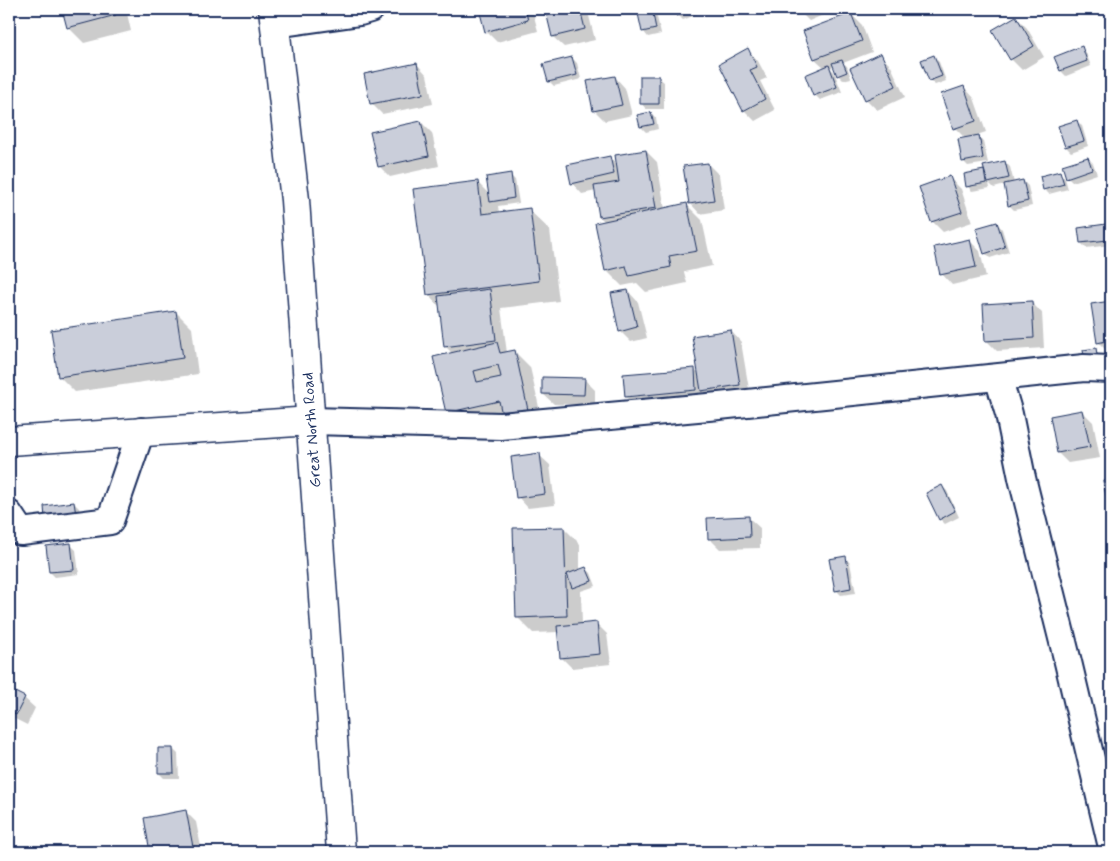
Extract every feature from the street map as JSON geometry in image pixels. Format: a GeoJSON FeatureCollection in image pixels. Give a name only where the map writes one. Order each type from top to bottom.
{"type":"FeatureCollection","features":[{"type":"Feature","properties":{"kind":"main road","name":"Great North Road"},"geometry":{"type":"LineString","coordinates":[[275,16],[295,200],[341,852]]}},
{"type":"Feature","properties":{"kind":"main road"},"geometry":{"type":"LineString","coordinates":[[9,441],[311,421]]}},
{"type":"Feature","properties":{"kind":"street"},"geometry":{"type":"LineString","coordinates":[[275,16],[360,12],[370,9]]}},
{"type":"Feature","properties":{"kind":"street"},"geometry":{"type":"LineString","coordinates":[[311,421],[501,426],[719,406],[998,376],[1084,368],[1111,369]]}},
{"type":"Feature","properties":{"kind":"street"},"geometry":{"type":"LineString","coordinates":[[998,376],[1009,414],[1022,478],[1111,842]]}},
{"type":"Feature","properties":{"kind":"street"},"geometry":{"type":"LineString","coordinates":[[9,514],[21,532],[110,521],[141,431]]}},
{"type":"Feature","properties":{"kind":"building"},"geometry":{"type":"Polygon","coordinates":[[[62,9],[115,9],[116,15],[67,28],[62,9]]]}},
{"type":"Feature","properties":{"kind":"building"},"geometry":{"type":"Polygon","coordinates":[[[479,9],[525,9],[528,20],[485,32],[479,9]]]}},
{"type":"Feature","properties":{"kind":"building"},"geometry":{"type":"Polygon","coordinates":[[[558,9],[580,9],[585,29],[552,37],[546,12],[558,9]]]}},
{"type":"Feature","properties":{"kind":"building"},"geometry":{"type":"Polygon","coordinates":[[[637,9],[652,9],[656,29],[642,32],[637,9]]]}},
{"type":"Feature","properties":{"kind":"building"},"geometry":{"type":"Polygon","coordinates":[[[674,9],[693,9],[677,16],[674,9]]]}},
{"type":"Feature","properties":{"kind":"building"},"geometry":{"type":"Polygon","coordinates":[[[851,13],[862,41],[814,59],[803,31],[851,13]]]}},
{"type":"Feature","properties":{"kind":"building"},"geometry":{"type":"Polygon","coordinates":[[[1016,16],[1034,46],[1010,60],[992,30],[1016,16]]]}},
{"type":"Feature","properties":{"kind":"building"},"geometry":{"type":"Polygon","coordinates":[[[1082,46],[1087,61],[1060,71],[1054,57],[1082,46]]]}},
{"type":"Feature","properties":{"kind":"building"},"geometry":{"type":"Polygon","coordinates":[[[748,48],[757,67],[750,70],[765,99],[743,111],[719,64],[748,48]]]}},
{"type":"Feature","properties":{"kind":"building"},"geometry":{"type":"Polygon","coordinates":[[[881,53],[896,86],[865,100],[850,68],[881,53]]]}},
{"type":"Feature","properties":{"kind":"building"},"geometry":{"type":"Polygon","coordinates":[[[934,55],[942,76],[929,81],[921,60],[934,55]]]}},
{"type":"Feature","properties":{"kind":"building"},"geometry":{"type":"Polygon","coordinates":[[[572,57],[577,75],[548,82],[543,64],[572,57]]]}},
{"type":"Feature","properties":{"kind":"building"},"geometry":{"type":"Polygon","coordinates":[[[842,60],[847,72],[837,76],[832,63],[842,60]]]}},
{"type":"Feature","properties":{"kind":"building"},"geometry":{"type":"Polygon","coordinates":[[[417,63],[423,94],[370,104],[364,74],[417,63]]]}},
{"type":"Feature","properties":{"kind":"building"},"geometry":{"type":"Polygon","coordinates":[[[829,65],[837,87],[813,96],[805,75],[829,65]]]}},
{"type":"Feature","properties":{"kind":"building"},"geometry":{"type":"Polygon","coordinates":[[[615,76],[622,105],[593,111],[587,81],[615,76]]]}},
{"type":"Feature","properties":{"kind":"building"},"geometry":{"type":"Polygon","coordinates":[[[640,76],[659,76],[659,104],[640,104],[640,76]]]}},
{"type":"Feature","properties":{"kind":"building"},"geometry":{"type":"Polygon","coordinates":[[[964,86],[976,121],[953,129],[941,94],[964,86]]]}},
{"type":"Feature","properties":{"kind":"building"},"geometry":{"type":"Polygon","coordinates":[[[651,112],[654,124],[640,127],[637,115],[651,112]]]}},
{"type":"Feature","properties":{"kind":"building"},"geometry":{"type":"Polygon","coordinates":[[[1077,120],[1084,141],[1065,147],[1058,126],[1077,120]]]}},
{"type":"Feature","properties":{"kind":"building"},"geometry":{"type":"Polygon","coordinates":[[[421,121],[429,156],[378,167],[370,132],[421,121]]]}},
{"type":"Feature","properties":{"kind":"building"},"geometry":{"type":"Polygon","coordinates":[[[979,135],[983,158],[962,162],[958,139],[979,135]]]}},
{"type":"Feature","properties":{"kind":"building"},"geometry":{"type":"Polygon","coordinates":[[[646,150],[656,208],[599,217],[594,186],[619,182],[615,155],[646,150]]]}},
{"type":"Feature","properties":{"kind":"building"},"geometry":{"type":"Polygon","coordinates":[[[610,156],[614,174],[571,184],[567,165],[610,156]]]}},
{"type":"Feature","properties":{"kind":"building"},"geometry":{"type":"Polygon","coordinates":[[[1088,157],[1092,169],[1066,178],[1062,165],[1088,157]]]}},
{"type":"Feature","properties":{"kind":"building"},"geometry":{"type":"Polygon","coordinates":[[[1005,161],[1009,178],[988,183],[983,166],[1005,161]]]}},
{"type":"Feature","properties":{"kind":"building"},"geometry":{"type":"Polygon","coordinates":[[[708,163],[714,200],[689,204],[683,166],[708,163]]]}},
{"type":"Feature","properties":{"kind":"building"},"geometry":{"type":"Polygon","coordinates":[[[984,170],[986,183],[966,187],[964,174],[984,170]]]}},
{"type":"Feature","properties":{"kind":"building"},"geometry":{"type":"Polygon","coordinates":[[[1060,171],[1064,184],[1043,190],[1040,176],[1060,171]]]}},
{"type":"Feature","properties":{"kind":"building"},"geometry":{"type":"Polygon","coordinates":[[[511,173],[514,198],[490,202],[486,177],[511,173]]]}},
{"type":"Feature","properties":{"kind":"building"},"geometry":{"type":"Polygon","coordinates":[[[950,176],[962,212],[931,222],[919,187],[950,176]]]}},
{"type":"Feature","properties":{"kind":"building"},"geometry":{"type":"Polygon","coordinates":[[[1023,180],[1028,201],[1008,206],[1004,184],[1023,180]]]}},
{"type":"Feature","properties":{"kind":"building"},"geometry":{"type":"Polygon","coordinates":[[[478,181],[482,214],[530,208],[539,281],[427,295],[413,189],[478,181]]]}},
{"type":"Feature","properties":{"kind":"building"},"geometry":{"type":"Polygon","coordinates":[[[687,203],[697,251],[669,256],[671,267],[629,276],[626,266],[605,271],[595,223],[687,203]]]}},
{"type":"Feature","properties":{"kind":"building"},"geometry":{"type":"Polygon","coordinates":[[[997,222],[1005,247],[984,254],[976,228],[997,222]]]}},
{"type":"Feature","properties":{"kind":"building"},"geometry":{"type":"Polygon","coordinates":[[[1106,224],[1108,240],[1080,243],[1078,228],[1106,224]]]}},
{"type":"Feature","properties":{"kind":"building"},"geometry":{"type":"Polygon","coordinates":[[[970,239],[976,267],[940,275],[934,247],[970,239]]]}},
{"type":"Feature","properties":{"kind":"building"},"geometry":{"type":"Polygon","coordinates":[[[490,289],[496,340],[444,347],[438,296],[490,289]]]}},
{"type":"Feature","properties":{"kind":"building"},"geometry":{"type":"Polygon","coordinates":[[[628,290],[637,327],[619,332],[611,293],[628,290]]]}},
{"type":"Feature","properties":{"kind":"building"},"geometry":{"type":"Polygon","coordinates":[[[1032,301],[1034,338],[985,341],[983,304],[1032,301]]]}},
{"type":"Feature","properties":{"kind":"building"},"geometry":{"type":"Polygon","coordinates":[[[1111,301],[1111,340],[1097,343],[1091,304],[1111,301]]]}},
{"type":"Feature","properties":{"kind":"building"},"geometry":{"type":"Polygon","coordinates":[[[176,311],[183,358],[58,377],[51,330],[176,311]]]}},
{"type":"Feature","properties":{"kind":"building"},"geometry":{"type":"Polygon","coordinates":[[[731,330],[740,385],[701,391],[692,336],[731,330]]]}},
{"type":"Feature","properties":{"kind":"building"},"geometry":{"type":"Polygon","coordinates":[[[497,342],[500,353],[515,350],[528,410],[502,415],[499,401],[446,413],[433,357],[497,342]],[[498,365],[474,371],[477,382],[501,377],[498,365]]]}},
{"type":"Feature","properties":{"kind":"building"},"geometry":{"type":"Polygon","coordinates":[[[1096,348],[1098,361],[1085,364],[1083,350],[1096,348]]]}},
{"type":"Feature","properties":{"kind":"building"},"geometry":{"type":"Polygon","coordinates":[[[695,368],[696,390],[625,397],[623,374],[695,368]]]}},
{"type":"Feature","properties":{"kind":"building"},"geometry":{"type":"Polygon","coordinates":[[[542,377],[585,378],[584,395],[542,394],[542,377]]]}},
{"type":"Feature","properties":{"kind":"building"},"geometry":{"type":"Polygon","coordinates":[[[1082,410],[1090,447],[1057,453],[1050,416],[1082,410]]]}},
{"type":"Feature","properties":{"kind":"building"},"geometry":{"type":"Polygon","coordinates":[[[540,453],[545,494],[516,498],[511,457],[540,453]]]}},
{"type":"Feature","properties":{"kind":"building"},"geometry":{"type":"Polygon","coordinates":[[[1111,480],[1111,496],[1106,496],[1103,481],[1111,480]]]}},
{"type":"Feature","properties":{"kind":"building"},"geometry":{"type":"Polygon","coordinates":[[[942,485],[955,511],[939,520],[926,493],[942,485]]]}},
{"type":"Feature","properties":{"kind":"building"},"geometry":{"type":"Polygon","coordinates":[[[74,502],[76,515],[45,519],[44,506],[74,502]]]}},
{"type":"Feature","properties":{"kind":"building"},"geometry":{"type":"Polygon","coordinates":[[[749,516],[750,537],[708,539],[707,518],[749,516]]]}},
{"type":"Feature","properties":{"kind":"building"},"geometry":{"type":"Polygon","coordinates":[[[564,527],[567,616],[516,618],[513,528],[564,527]]]}},
{"type":"Feature","properties":{"kind":"building"},"geometry":{"type":"Polygon","coordinates":[[[71,543],[74,570],[49,572],[46,546],[71,543]]]}},
{"type":"Feature","properties":{"kind":"building"},"geometry":{"type":"Polygon","coordinates":[[[846,556],[851,588],[835,591],[829,559],[846,556]]]}},
{"type":"Feature","properties":{"kind":"building"},"geometry":{"type":"Polygon","coordinates":[[[586,567],[592,581],[572,588],[567,574],[586,567]]]}},
{"type":"Feature","properties":{"kind":"building"},"geometry":{"type":"Polygon","coordinates":[[[597,622],[600,654],[560,658],[557,626],[597,622]]]}},
{"type":"Feature","properties":{"kind":"building"},"geometry":{"type":"Polygon","coordinates":[[[9,689],[25,697],[16,715],[9,711],[9,689]]]}},
{"type":"Feature","properties":{"kind":"building"},"geometry":{"type":"Polygon","coordinates":[[[158,748],[173,748],[174,773],[158,773],[158,748]]]}},
{"type":"Feature","properties":{"kind":"building"},"geometry":{"type":"Polygon","coordinates":[[[186,810],[193,847],[163,852],[150,852],[144,818],[186,810]]]}}]}
